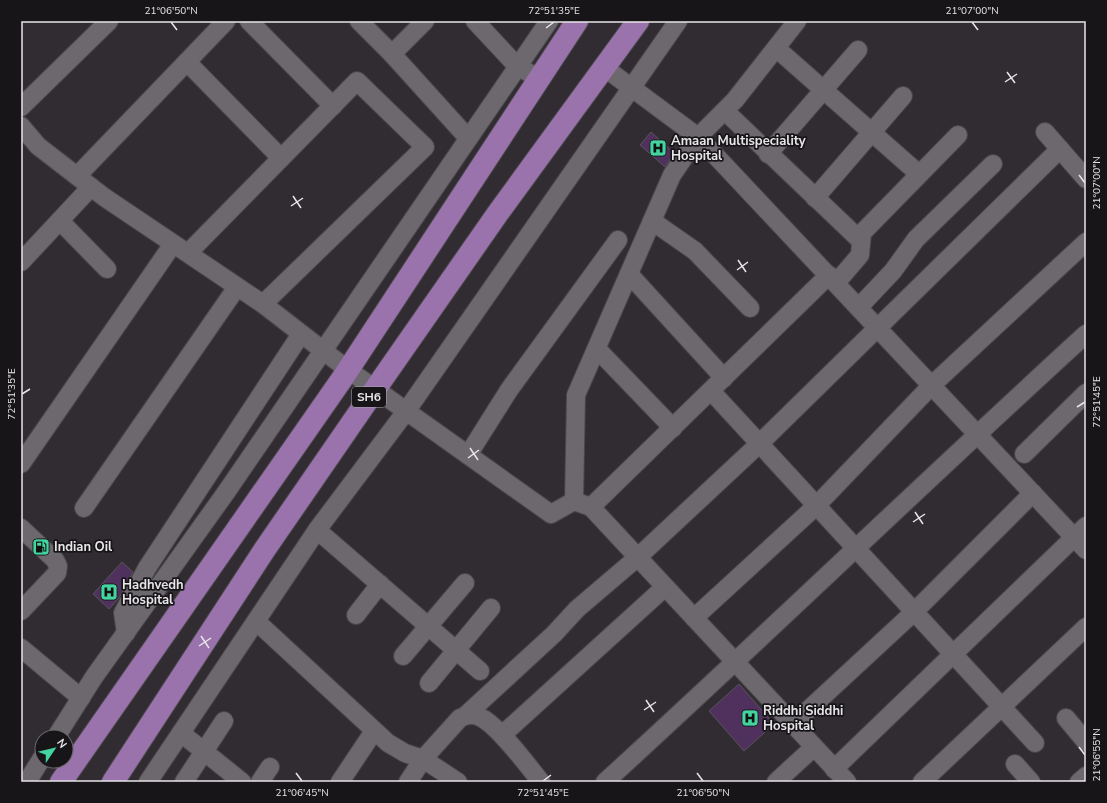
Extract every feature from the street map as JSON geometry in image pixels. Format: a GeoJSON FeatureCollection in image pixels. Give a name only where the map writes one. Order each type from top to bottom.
{"type":"FeatureCollection","features":[{"type":"Feature","properties":{"kind":"highway"},"geometry":{"type":"LineString","coordinates":[[62,782],[347,369],[540,79],[576,21]]}},
{"type":"Feature","properties":{"kind":"highway","name":"SH6"},"geometry":{"type":"LineString","coordinates":[[113,782],[265,548],[498,213],[638,21]]}},
{"type":"Feature","properties":{"kind":"street"},"geometry":{"type":"LineString","coordinates":[[21,107],[109,21]]}},
{"type":"Feature","properties":{"kind":"street"},"geometry":{"type":"LineString","coordinates":[[77,176],[226,21]]}},
{"type":"Feature","properties":{"kind":"street"},"geometry":{"type":"LineString","coordinates":[[249,21],[333,106]]}},
{"type":"Feature","properties":{"kind":"street"},"geometry":{"type":"LineString","coordinates":[[359,21],[392,54],[468,138]]}},
{"type":"Feature","properties":{"kind":"street"},"geometry":{"type":"LineString","coordinates":[[392,54],[424,21]]}},
{"type":"Feature","properties":{"kind":"street"},"geometry":{"type":"LineString","coordinates":[[475,21],[517,66],[540,79]]}},
{"type":"Feature","properties":{"kind":"street"},"geometry":{"type":"LineString","coordinates":[[61,729],[126,633],[227,491],[549,21]]}},
{"type":"Feature","properties":{"kind":"street"},"geometry":{"type":"LineString","coordinates":[[148,782],[317,530],[407,410],[678,21]]}},
{"type":"Feature","properties":{"kind":"street"},"geometry":{"type":"LineString","coordinates":[[574,501],[576,396],[672,176],[698,137],[735,100],[797,21]]}},
{"type":"Feature","properties":{"kind":"street"},"geometry":{"type":"LineString","coordinates":[[776,48],[919,174]]}},
{"type":"Feature","properties":{"kind":"street"},"geometry":{"type":"LineString","coordinates":[[768,154],[825,90],[858,50]]}},
{"type":"Feature","properties":{"kind":"street"},"geometry":{"type":"LineString","coordinates":[[186,62],[282,158]]}},
{"type":"Feature","properties":{"kind":"street"},"geometry":{"type":"LineString","coordinates":[[605,68],[698,137],[1033,493],[1080,531],[1086,550]]}},
{"type":"Feature","properties":{"kind":"street"},"geometry":{"type":"LineString","coordinates":[[21,464],[180,249],[282,158],[357,81],[425,147],[263,304]]}},
{"type":"Feature","properties":{"kind":"street"},"geometry":{"type":"LineString","coordinates":[[815,198],[903,96]]}},
{"type":"Feature","properties":{"kind":"street"},"geometry":{"type":"LineString","coordinates":[[725,111],[768,154],[860,240]]}},
{"type":"Feature","properties":{"kind":"street"},"geometry":{"type":"LineString","coordinates":[[21,126],[38,146],[91,187],[180,249],[263,304],[347,369],[407,410],[551,514],[574,501],[591,507],[847,782]]}},
{"type":"Feature","properties":{"kind":"street"},"geometry":{"type":"LineString","coordinates":[[1045,132],[1086,179]]}},
{"type":"Feature","properties":{"kind":"street"},"geometry":{"type":"LineString","coordinates":[[591,507],[710,391],[860,255],[860,240],[862,233],[958,135]]}},
{"type":"Feature","properties":{"kind":"street"},"geometry":{"type":"LineString","coordinates":[[408,782],[423,759],[460,718],[466,715],[554,634],[577,609],[638,558],[759,444],[1060,149]]}},
{"type":"Feature","properties":{"kind":"street"},"geometry":{"type":"LineString","coordinates":[[859,307],[893,271],[916,239],[992,164]]}},
{"type":"Feature","properties":{"kind":"street"},"geometry":{"type":"LineString","coordinates":[[21,262],[91,187]]}},
{"type":"Feature","properties":{"kind":"street"},"geometry":{"type":"LineString","coordinates":[[60,221],[107,269]]}},
{"type":"Feature","properties":{"kind":"street"},"geometry":{"type":"LineString","coordinates":[[652,221],[695,251],[750,308]]}},
{"type":"Feature","properties":{"kind":"street"},"geometry":{"type":"LineString","coordinates":[[468,455],[509,390],[618,240]]}},
{"type":"Feature","properties":{"kind":"street"},"geometry":{"type":"LineString","coordinates":[[694,618],[816,506],[932,385],[1086,242]]}},
{"type":"Feature","properties":{"kind":"street"},"geometry":{"type":"LineString","coordinates":[[629,274],[724,378]]}},
{"type":"Feature","properties":{"kind":"street"},"geometry":{"type":"LineString","coordinates":[[84,508],[237,287]]}},
{"type":"Feature","properties":{"kind":"street"},"geometry":{"type":"LineString","coordinates":[[126,633],[123,613],[147,568],[301,334]]}},
{"type":"Feature","properties":{"kind":"street"},"geometry":{"type":"LineString","coordinates":[[605,782],[736,663],[977,434],[1086,334]]}},
{"type":"Feature","properties":{"kind":"street"},"geometry":{"type":"LineString","coordinates":[[597,349],[673,428]]}},
{"type":"Feature","properties":{"kind":"street"},"geometry":{"type":"LineString","coordinates":[[710,391],[1035,742]]}},
{"type":"Feature","properties":{"kind":"street"},"geometry":{"type":"LineString","coordinates":[[1024,454],[1086,393]]}},
{"type":"Feature","properties":{"kind":"street"},"geometry":{"type":"LineString","coordinates":[[793,724],[914,612],[1033,493]]}},
{"type":"Feature","properties":{"kind":"street"},"geometry":{"type":"LineString","coordinates":[[21,528],[55,560],[58,566],[57,573],[22,607]]}},
{"type":"Feature","properties":{"kind":"street"},"geometry":{"type":"LineString","coordinates":[[317,530],[480,671]]}},
{"type":"Feature","properties":{"kind":"street"},"geometry":{"type":"LineString","coordinates":[[834,769],[1080,531]]}},
{"type":"Feature","properties":{"kind":"street"},"geometry":{"type":"LineString","coordinates":[[404,656],[428,625],[465,583]]}},
{"type":"Feature","properties":{"kind":"street"},"geometry":{"type":"LineString","coordinates":[[356,615],[380,584]]}},
{"type":"Feature","properties":{"kind":"street"},"geometry":{"type":"LineString","coordinates":[[502,735],[665,587]]}},
{"type":"Feature","properties":{"kind":"street"},"geometry":{"type":"LineString","coordinates":[[429,683],[491,608]]}},
{"type":"Feature","properties":{"kind":"street"},"geometry":{"type":"LineString","coordinates":[[256,621],[374,731],[397,750],[423,759],[458,782]]}},
{"type":"Feature","properties":{"kind":"street"},"geometry":{"type":"LineString","coordinates":[[922,782],[1086,626]]}},
{"type":"Feature","properties":{"kind":"street"},"geometry":{"type":"LineString","coordinates":[[21,648],[81,698]]}},
{"type":"Feature","properties":{"kind":"street"},"geometry":{"type":"LineString","coordinates":[[466,715],[480,717],[502,735],[541,782]]}},
{"type":"Feature","properties":{"kind":"street"},"geometry":{"type":"LineString","coordinates":[[1066,718],[1086,742]]}},
{"type":"Feature","properties":{"kind":"street"},"geometry":{"type":"LineString","coordinates":[[184,782],[224,721]]}},
{"type":"Feature","properties":{"kind":"street"},"geometry":{"type":"LineString","coordinates":[[340,782],[374,731]]}},
{"type":"Feature","properties":{"kind":"street"},"geometry":{"type":"LineString","coordinates":[[181,733],[242,782]]}},
{"type":"Feature","properties":{"kind":"street"},"geometry":{"type":"LineString","coordinates":[[776,782],[814,747]]}},
{"type":"Feature","properties":{"kind":"street"},"geometry":{"type":"LineString","coordinates":[[1015,764],[1031,782]]}},
{"type":"Feature","properties":{"kind":"street"},"geometry":{"type":"LineString","coordinates":[[260,782],[270,767]]}},
{"type":"Feature","properties":{"kind":"street"},"geometry":{"type":"LineString","coordinates":[[26,782],[35,769]]}},
{"type":"Feature","properties":{"kind":"street"},"geometry":{"type":"LineString","coordinates":[[1079,782],[1086,776]]}},
{"type":"Feature","properties":{"kind":"building"},"geometry":{"type":"Polygon","coordinates":[[[651,132],[674,153],[665,167],[640,145],[651,132]]]}},
{"type":"Feature","properties":{"kind":"building"},"geometry":{"type":"Polygon","coordinates":[[[122,562],[133,572],[119,598],[109,609],[93,594],[122,562]]]}},
{"type":"Feature","properties":{"kind":"building"},"geometry":{"type":"Polygon","coordinates":[[[739,684],[774,724],[744,751],[709,711],[739,684]]]}},
{"type":"Feature","properties":{"kind":"place","name":"Amaan Multispeciality Hospital"},"geometry":{"type":"Point","coordinates":[658,148]}},
{"type":"Feature","properties":{"kind":"place","name":"Indian Oil"},"geometry":{"type":"Point","coordinates":[41,547]}},
{"type":"Feature","properties":{"kind":"place","name":"Hadhvedh Hospital"},"geometry":{"type":"Point","coordinates":[109,592]}},
{"type":"Feature","properties":{"kind":"place","name":"Riddhi Siddhi Hospital"},"geometry":{"type":"Point","coordinates":[750,718]}}]}
